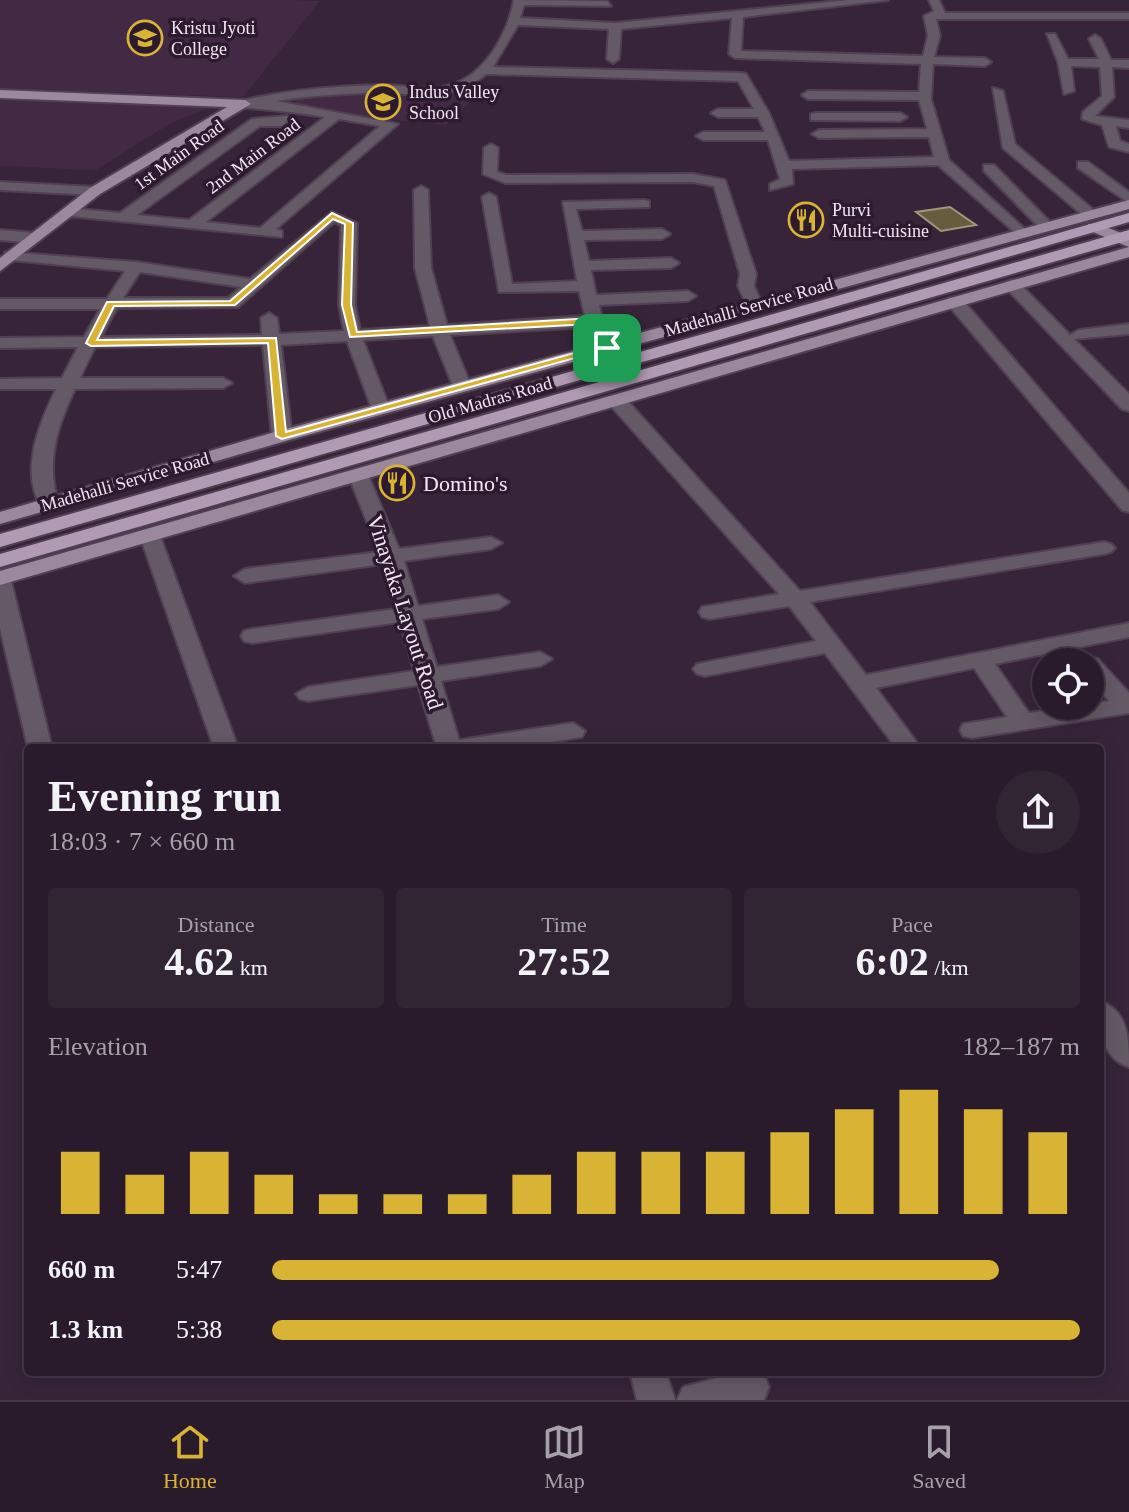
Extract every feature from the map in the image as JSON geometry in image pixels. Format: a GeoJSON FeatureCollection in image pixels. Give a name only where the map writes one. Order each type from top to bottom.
{"type":"FeatureCollection","features":[{"type":"Feature","properties":{"kind":"highway","name":"Old Madras Road"},"geometry":{"type":"LineString","coordinates":[[0,541],[465,411],[1092,221],[1129,217]]}},
{"type":"Feature","properties":{"kind":"highway","name":"Old Madras Road"},"geometry":{"type":"LineString","coordinates":[[0,561],[1126,242]]}},
{"type":"Feature","properties":{"kind":"main road"},"geometry":{"type":"LineString","coordinates":[[0,94],[250,102]]}},
{"type":"Feature","properties":{"kind":"main road"},"geometry":{"type":"LineString","coordinates":[[6,261],[95,191],[202,125],[250,102]]}},
{"type":"Feature","properties":{"kind":"main road","name":"Madehalli Service Road"},"geometry":{"type":"LineString","coordinates":[[0,518],[282,436],[1021,233],[1092,221],[1129,201]]}},
{"type":"Feature","properties":{"kind":"main road"},"geometry":{"type":"LineString","coordinates":[[1092,221],[1126,242]]}},
{"type":"Feature","properties":{"kind":"main road"},"geometry":{"type":"LineString","coordinates":[[0,580],[1012,285],[1126,242]]}},
{"type":"Feature","properties":{"kind":"street"},"geometry":{"type":"LineString","coordinates":[[703,17],[705,0]]}},
{"type":"Feature","properties":{"kind":"street"},"geometry":{"type":"LineString","coordinates":[[515,21],[615,26],[649,18],[738,13],[759,6],[883,0]]}},
{"type":"Feature","properties":{"kind":"street"},"geometry":{"type":"LineString","coordinates":[[930,16],[940,12],[934,0]]}},
{"type":"Feature","properties":{"kind":"street"},"geometry":{"type":"LineString","coordinates":[[997,0],[1007,16]]}},
{"type":"Feature","properties":{"kind":"street"},"geometry":{"type":"LineString","coordinates":[[467,84],[482,70],[515,21],[519,1],[607,4]]}},
{"type":"Feature","properties":{"kind":"street"},"geometry":{"type":"LineString","coordinates":[[736,53],[738,13]]}},
{"type":"Feature","properties":{"kind":"street"},"geometry":{"type":"LineString","coordinates":[[930,16],[974,21],[1007,16],[1129,16]]}},
{"type":"Feature","properties":{"kind":"street"},"geometry":{"type":"LineString","coordinates":[[930,16],[934,36],[927,60],[925,96],[942,161],[1021,233]]}},
{"type":"Feature","properties":{"kind":"street"},"geometry":{"type":"LineString","coordinates":[[613,59],[615,26]]}},
{"type":"Feature","properties":{"kind":"street"},"geometry":{"type":"LineString","coordinates":[[1035,26],[1129,26]]}},
{"type":"Feature","properties":{"kind":"street"},"geometry":{"type":"LineString","coordinates":[[1051,36],[1064,62],[1068,91]]}},
{"type":"Feature","properties":{"kind":"street"},"geometry":{"type":"LineString","coordinates":[[1095,39],[1104,64],[1108,97],[1088,115],[1093,121],[1129,124]]}},
{"type":"Feature","properties":{"kind":"street"},"geometry":{"type":"LineString","coordinates":[[736,53],[878,46]]}},
{"type":"Feature","properties":{"kind":"street"},"geometry":{"type":"LineString","coordinates":[[736,53],[985,62]]}},
{"type":"Feature","properties":{"kind":"street"},"geometry":{"type":"LineString","coordinates":[[1064,62],[1129,64]]}},
{"type":"Feature","properties":{"kind":"street"},"geometry":{"type":"LineString","coordinates":[[482,70],[742,77],[753,93],[784,165],[788,181],[775,187]]}},
{"type":"Feature","properties":{"kind":"street"},"geometry":{"type":"LineString","coordinates":[[250,102],[300,93],[455,88],[467,84],[626,89]]}},
{"type":"Feature","properties":{"kind":"street"},"geometry":{"type":"LineString","coordinates":[[997,91],[1008,145],[1092,221]]}},
{"type":"Feature","properties":{"kind":"street"},"geometry":{"type":"LineString","coordinates":[[737,92],[753,93]]}},
{"type":"Feature","properties":{"kind":"street"},"geometry":{"type":"LineString","coordinates":[[808,95],[925,96]]}},
{"type":"Feature","properties":{"kind":"street"},"geometry":{"type":"LineString","coordinates":[[250,102],[285,110],[391,124],[264,232]]}},
{"type":"Feature","properties":{"kind":"street"},"geometry":{"type":"LineString","coordinates":[[718,113],[761,113]]}},
{"type":"Feature","properties":{"kind":"street","name":"2nd Main Road"},"geometry":{"type":"LineString","coordinates":[[192,225],[335,116]]}},
{"type":"Feature","properties":{"kind":"street"},"geometry":{"type":"LineString","coordinates":[[816,117],[930,117]]}},
{"type":"Feature","properties":{"kind":"street","name":"1st Main Road"},"geometry":{"type":"LineString","coordinates":[[123,218],[257,122],[282,119]]}},
{"type":"Feature","properties":{"kind":"street"},"geometry":{"type":"LineString","coordinates":[[1108,123],[1114,144],[1129,148]]}},
{"type":"Feature","properties":{"kind":"street"},"geometry":{"type":"LineString","coordinates":[[819,134],[934,133]]}},
{"type":"Feature","properties":{"kind":"street"},"geometry":{"type":"LineString","coordinates":[[703,136],[770,136]]}},
{"type":"Feature","properties":{"kind":"street"},"geometry":{"type":"LineString","coordinates":[[491,148],[490,174],[505,179],[693,178],[720,183],[748,274],[746,286],[755,306]]}},
{"type":"Feature","properties":{"kind":"street"},"geometry":{"type":"LineString","coordinates":[[784,165],[942,161]]}},
{"type":"Feature","properties":{"kind":"street"},"geometry":{"type":"LineString","coordinates":[[1083,165],[1129,201]]}},
{"type":"Feature","properties":{"kind":"street"},"geometry":{"type":"LineString","coordinates":[[989,168],[1047,227]]}},
{"type":"Feature","properties":{"kind":"street"},"geometry":{"type":"LineString","coordinates":[[0,186],[95,191]]}},
{"type":"Feature","properties":{"kind":"street"},"geometry":{"type":"LineString","coordinates":[[421,190],[418,234],[422,279],[438,329],[462,386]]}},
{"type":"Feature","properties":{"kind":"street"},"geometry":{"type":"LineString","coordinates":[[489,197],[505,289],[688,296]]}},
{"type":"Feature","properties":{"kind":"street"},"geometry":{"type":"LineString","coordinates":[[0,304],[232,303],[346,204]]}},
{"type":"Feature","properties":{"kind":"street"},"geometry":{"type":"LineString","coordinates":[[607,348],[598,338],[568,205],[644,204]]}},
{"type":"Feature","properties":{"kind":"street"},"geometry":{"type":"LineString","coordinates":[[69,212],[308,237]]}},
{"type":"Feature","properties":{"kind":"street"},"geometry":{"type":"LineString","coordinates":[[332,216],[349,223],[347,305],[353,335],[381,409]]}},
{"type":"Feature","properties":{"kind":"street"},"geometry":{"type":"LineString","coordinates":[[575,236],[662,234]]}},
{"type":"Feature","properties":{"kind":"street"},"geometry":{"type":"LineString","coordinates":[[0,235],[35,238]]}},
{"type":"Feature","properties":{"kind":"street"},"geometry":{"type":"LineString","coordinates":[[6,261],[136,267],[253,284]]}},
{"type":"Feature","properties":{"kind":"street"},"geometry":{"type":"LineString","coordinates":[[582,266],[671,263]]}},
{"type":"Feature","properties":{"kind":"street"},"geometry":{"type":"LineString","coordinates":[[49,504],[41,473],[48,435],[69,384],[110,304],[136,267]]}},
{"type":"Feature","properties":{"kind":"street"},"geometry":{"type":"LineString","coordinates":[[1012,285],[1129,405]]}},
{"type":"Feature","properties":{"kind":"street"},"geometry":{"type":"LineString","coordinates":[[955,302],[1129,506]]}},
{"type":"Feature","properties":{"kind":"street"},"geometry":{"type":"LineString","coordinates":[[269,318],[282,436]]}},
{"type":"Feature","properties":{"kind":"street"},"geometry":{"type":"LineString","coordinates":[[0,343],[273,340],[594,321]]}},
{"type":"Feature","properties":{"kind":"street"},"geometry":{"type":"LineString","coordinates":[[1079,335],[1129,329]]}},
{"type":"Feature","properties":{"kind":"street"},"geometry":{"type":"LineString","coordinates":[[0,384],[223,383]]}},
{"type":"Feature","properties":{"kind":"street"},"geometry":{"type":"LineString","coordinates":[[617,401],[795,598],[828,646],[906,744]]}},
{"type":"Feature","properties":{"kind":"street","name":"Vinayaka Layout Road"},"geometry":{"type":"LineString","coordinates":[[359,477],[392,557],[448,744]]}},
{"type":"Feature","properties":{"kind":"street"},"geometry":{"type":"LineString","coordinates":[[150,536],[225,744]]}},
{"type":"Feature","properties":{"kind":"street"},"geometry":{"type":"LineString","coordinates":[[245,576],[491,543]]}},
{"type":"Feature","properties":{"kind":"street"},"geometry":{"type":"LineString","coordinates":[[710,612],[1104,548]]}},
{"type":"Feature","properties":{"kind":"street"},"geometry":{"type":"LineString","coordinates":[[0,580],[39,744]]}},
{"type":"Feature","properties":{"kind":"street"},"geometry":{"type":"LineString","coordinates":[[252,636],[498,602]]}},
{"type":"Feature","properties":{"kind":"street"},"geometry":{"type":"LineString","coordinates":[[858,684],[1129,630]]}},
{"type":"Feature","properties":{"kind":"street"},"geometry":{"type":"LineString","coordinates":[[1070,641],[1076,648]]}},
{"type":"Feature","properties":{"kind":"street"},"geometry":{"type":"LineString","coordinates":[[705,669],[828,646]]}},
{"type":"Feature","properties":{"kind":"street"},"geometry":{"type":"LineString","coordinates":[[979,658],[1023,722]]}},
{"type":"Feature","properties":{"kind":"street"},"geometry":{"type":"LineString","coordinates":[[308,694],[540,659]]}},
{"type":"Feature","properties":{"kind":"street"},"geometry":{"type":"LineString","coordinates":[[1104,680],[1128,706]]}},
{"type":"Feature","properties":{"kind":"street"},"geometry":{"type":"LineString","coordinates":[[972,730],[1128,706]]}},
{"type":"Feature","properties":{"kind":"street"},"geometry":{"type":"LineString","coordinates":[[486,744],[573,731]]}},
{"type":"Feature","properties":{"kind":"street"},"geometry":{"type":"LineString","coordinates":[[1104,1019],[1129,1055]]}},
{"type":"Feature","properties":{"kind":"street"},"geometry":{"type":"LineString","coordinates":[[649,1376],[656,1400]]}},
{"type":"Feature","properties":{"kind":"street"},"geometry":{"type":"LineString","coordinates":[[696,1400],[751,1387]]}},
{"type":"Feature","properties":{"kind":"shaded area","name":"Kristu Jyoti College"},"geometry":{"type":"Polygon","coordinates":[[[0,0],[320,1],[243,97],[0,88],[0,0]]]}},
{"type":"Feature","properties":{"kind":"shaded area","name":"Indus Valley School"},"geometry":{"type":"Polygon","coordinates":[[[354,92],[477,95],[446,125],[295,110],[297,95],[354,92]]]}},
{"type":"Feature","properties":{"kind":"shaded area"},"geometry":{"type":"Polygon","coordinates":[[[0,96],[218,104],[171,123],[96,170],[0,166],[0,96]]]}},
{"type":"Feature","properties":{"kind":"building"},"geometry":{"type":"Polygon","coordinates":[[[950,207],[976,225],[941,231],[916,212],[950,207]]]}},
{"type":"Feature","properties":{"kind":"place","name":"Kristu Jyoti College"},"geometry":{"type":"Point","coordinates":[145,38]}},
{"type":"Feature","properties":{"kind":"place","name":"Indus Valley School"},"geometry":{"type":"Point","coordinates":[383,102]}},
{"type":"Feature","properties":{"kind":"place","name":"Purvi Multi-cuisine"},"geometry":{"type":"Point","coordinates":[806,220]}},
{"type":"Feature","properties":{"kind":"place","name":"Domino's"},"geometry":{"type":"Point","coordinates":[397,483]}},
{"type":"Feature","properties":{"kind":"route"},"geometry":{"type":"LineString","coordinates":[[332,216],[345,218],[349,223],[347,305],[353,335],[594,321],[598,338],[607,348],[282,436],[273,340],[91,343],[110,304],[232,303],[332,216]]}}]}
